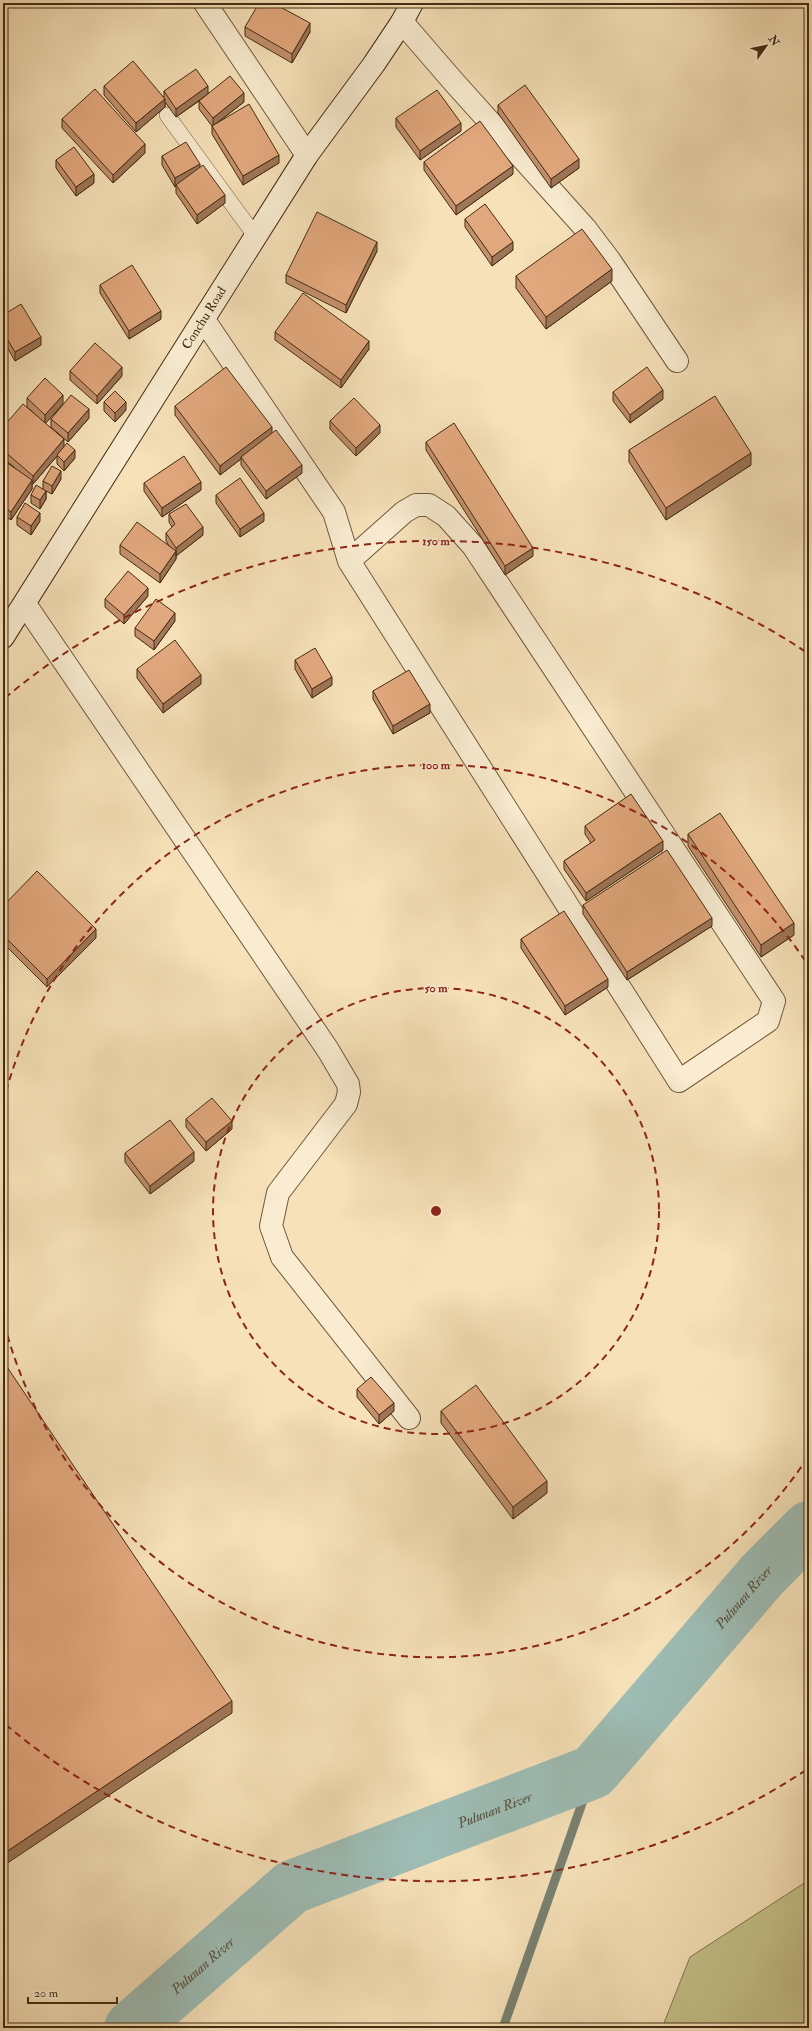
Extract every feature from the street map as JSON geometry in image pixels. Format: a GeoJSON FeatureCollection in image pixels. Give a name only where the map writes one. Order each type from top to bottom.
{"type":"FeatureCollection","features":[{"type":"Feature","properties":{"kind":"street"},"geometry":{"type":"LineString","coordinates":[[205,3],[307,155]]}},
{"type":"Feature","properties":{"kind":"street"},"geometry":{"type":"LineString","coordinates":[[407,12],[452,82],[585,228],[610,261],[677,362]]}},
{"type":"Feature","properties":{"kind":"street","name":"Conchu Road"},"geometry":{"type":"LineString","coordinates":[[3,637],[307,155],[374,64],[407,12]]}},
{"type":"Feature","properties":{"kind":"street"},"geometry":{"type":"LineString","coordinates":[[204,320],[334,512],[349,561],[679,1081],[768,1021],[774,1002],[473,546],[446,516],[430,505],[416,504],[404,512],[349,561]]}},
{"type":"Feature","properties":{"kind":"street"},"geometry":{"type":"LineString","coordinates":[[25,604],[328,1050],[348,1084],[349,1092],[346,1104],[278,1193],[271,1226],[282,1257],[409,1418]]}},
{"type":"Feature","properties":{"kind":"lane"},"geometry":{"type":"LineString","coordinates":[[167,115],[256,237]]}},
{"type":"Feature","properties":{"kind":"shaded area"},"geometry":{"type":"Polygon","coordinates":[[[809,1880],[809,2028],[662,2028],[690,1957],[809,1880]]]}},
{"type":"Feature","properties":{"kind":"building"},"geometry":{"type":"Polygon","coordinates":[[[259,3],[273,3],[310,23],[292,54],[245,27],[259,3]]]}},
{"type":"Feature","properties":{"kind":"building"},"geometry":{"type":"Polygon","coordinates":[[[133,61],[165,99],[136,123],[104,86],[133,61]]]}},
{"type":"Feature","properties":{"kind":"building"},"geometry":{"type":"Polygon","coordinates":[[[196,69],[208,86],[176,109],[164,91],[196,69]]]}},
{"type":"Feature","properties":{"kind":"building"},"geometry":{"type":"Polygon","coordinates":[[[230,76],[244,93],[213,118],[199,101],[230,76]]]}},
{"type":"Feature","properties":{"kind":"building"},"geometry":{"type":"Polygon","coordinates":[[[525,85],[579,159],[551,179],[498,105],[525,85]]]}},
{"type":"Feature","properties":{"kind":"building"},"geometry":{"type":"Polygon","coordinates":[[[95,89],[145,144],[113,175],[62,119],[95,89]]]}},
{"type":"Feature","properties":{"kind":"building"},"geometry":{"type":"Polygon","coordinates":[[[437,90],[461,123],[420,151],[396,118],[437,90]]]}},
{"type":"Feature","properties":{"kind":"building"},"geometry":{"type":"Polygon","coordinates":[[[249,104],[279,155],[243,176],[212,126],[249,104]]]}},
{"type":"Feature","properties":{"kind":"building"},"geometry":{"type":"Polygon","coordinates":[[[480,121],[513,166],[456,206],[424,162],[480,121]]]}},
{"type":"Feature","properties":{"kind":"building"},"geometry":{"type":"Polygon","coordinates":[[[186,142],[200,164],[175,178],[162,156],[186,142]]]}},
{"type":"Feature","properties":{"kind":"building"},"geometry":{"type":"Polygon","coordinates":[[[74,147],[94,174],[76,187],[56,160],[74,147]]]}},
{"type":"Feature","properties":{"kind":"building"},"geometry":{"type":"Polygon","coordinates":[[[203,165],[225,195],[197,215],[176,185],[203,165]]]}},
{"type":"Feature","properties":{"kind":"building"},"geometry":{"type":"Polygon","coordinates":[[[485,204],[513,242],[492,257],[465,219],[485,204]]]}},
{"type":"Feature","properties":{"kind":"building"},"geometry":{"type":"Polygon","coordinates":[[[317,212],[377,242],[346,305],[286,275],[317,212]]]}},
{"type":"Feature","properties":{"kind":"building"},"geometry":{"type":"Polygon","coordinates":[[[582,229],[612,269],[546,317],[516,276],[582,229]]]}},
{"type":"Feature","properties":{"kind":"building"},"geometry":{"type":"Polygon","coordinates":[[[132,265],[161,311],[129,331],[100,285],[132,265]]]}},
{"type":"Feature","properties":{"kind":"building"},"geometry":{"type":"Polygon","coordinates":[[[303,293],[369,341],[341,380],[275,332],[303,293]]]}},
{"type":"Feature","properties":{"kind":"building"},"geometry":{"type":"Polygon","coordinates":[[[21,304],[41,337],[15,352],[3,332],[3,315],[21,304]]]}},
{"type":"Feature","properties":{"kind":"building"},"geometry":{"type":"Polygon","coordinates":[[[95,343],[122,367],[97,396],[70,371],[95,343]]]}},
{"type":"Feature","properties":{"kind":"building"},"geometry":{"type":"Polygon","coordinates":[[[226,367],[272,427],[220,466],[175,406],[226,367]]]}},
{"type":"Feature","properties":{"kind":"building"},"geometry":{"type":"Polygon","coordinates":[[[647,367],[663,390],[630,415],[613,392],[647,367]]]}},
{"type":"Feature","properties":{"kind":"building"},"geometry":{"type":"Polygon","coordinates":[[[45,378],[63,395],[45,415],[27,398],[45,378]]]}},
{"type":"Feature","properties":{"kind":"building"},"geometry":{"type":"Polygon","coordinates":[[[115,391],[126,402],[115,413],[104,402],[115,391]]]}},
{"type":"Feature","properties":{"kind":"building"},"geometry":{"type":"Polygon","coordinates":[[[71,395],[89,409],[68,433],[51,419],[71,395]]]}},
{"type":"Feature","properties":{"kind":"building"},"geometry":{"type":"Polygon","coordinates":[[[715,396],[751,453],[666,508],[629,450],[715,396]]]}},
{"type":"Feature","properties":{"kind":"building"},"geometry":{"type":"Polygon","coordinates":[[[354,398],[380,425],[356,448],[330,421],[354,398]]]}},
{"type":"Feature","properties":{"kind":"building"},"geometry":{"type":"Polygon","coordinates":[[[23,404],[64,439],[33,476],[3,450],[3,427],[23,404]]]}},
{"type":"Feature","properties":{"kind":"building"},"geometry":{"type":"Polygon","coordinates":[[[454,423],[533,548],[505,566],[426,442],[454,423]]]}},
{"type":"Feature","properties":{"kind":"building"},"geometry":{"type":"Polygon","coordinates":[[[276,430],[302,465],[266,491],[241,457],[276,430]]]}},
{"type":"Feature","properties":{"kind":"building"},"geometry":{"type":"Polygon","coordinates":[[[67,443],[75,450],[64,462],[57,455],[67,443]]]}},
{"type":"Feature","properties":{"kind":"building"},"geometry":{"type":"Polygon","coordinates":[[[184,456],[201,482],[162,508],[144,483],[184,456]]]}},
{"type":"Feature","properties":{"kind":"building"},"geometry":{"type":"Polygon","coordinates":[[[3,460],[32,480],[11,512],[3,506],[3,460]]]}},
{"type":"Feature","properties":{"kind":"building"},"geometry":{"type":"Polygon","coordinates":[[[52,466],[61,471],[52,486],[43,481],[52,466]]]}},
{"type":"Feature","properties":{"kind":"building"},"geometry":{"type":"Polygon","coordinates":[[[240,478],[264,513],[240,529],[216,495],[240,478]]]}},
{"type":"Feature","properties":{"kind":"building"},"geometry":{"type":"Polygon","coordinates":[[[36,485],[46,491],[40,500],[31,495],[36,485]]]}},
{"type":"Feature","properties":{"kind":"building"},"geometry":{"type":"Polygon","coordinates":[[[25,503],[40,513],[31,526],[17,517],[25,503]]]}},
{"type":"Feature","properties":{"kind":"building"},"geometry":{"type":"Polygon","coordinates":[[[186,504],[203,527],[176,548],[166,533],[175,524],[169,514],[186,504]]]}},
{"type":"Feature","properties":{"kind":"building"},"geometry":{"type":"Polygon","coordinates":[[[137,522],[176,551],[160,574],[120,545],[137,522]]]}},
{"type":"Feature","properties":{"kind":"building"},"geometry":{"type":"Polygon","coordinates":[[[128,571],[148,588],[124,615],[105,599],[128,571]]]}},
{"type":"Feature","properties":{"kind":"building"},"geometry":{"type":"Polygon","coordinates":[[[156,599],[175,613],[154,641],[135,628],[156,599]]]}},
{"type":"Feature","properties":{"kind":"building"},"geometry":{"type":"Polygon","coordinates":[[[175,640],[201,675],[163,704],[137,669],[175,640]]]}},
{"type":"Feature","properties":{"kind":"building"},"geometry":{"type":"Polygon","coordinates":[[[315,648],[332,677],[312,689],[295,660],[315,648]]]}},
{"type":"Feature","properties":{"kind":"building"},"geometry":{"type":"Polygon","coordinates":[[[409,670],[430,704],[393,726],[373,691],[409,670]]]}},
{"type":"Feature","properties":{"kind":"building"},"geometry":{"type":"Polygon","coordinates":[[[631,794],[663,841],[586,893],[564,861],[595,840],[585,826],[631,794]]]}},
{"type":"Feature","properties":{"kind":"building"},"geometry":{"type":"Polygon","coordinates":[[[720,813],[794,923],[761,945],[688,834],[720,813]]]}},
{"type":"Feature","properties":{"kind":"building"},"geometry":{"type":"Polygon","coordinates":[[[667,850],[712,918],[627,972],[583,905],[667,850]]]}},
{"type":"Feature","properties":{"kind":"building"},"geometry":{"type":"Polygon","coordinates":[[[37,871],[96,929],[47,979],[3,935],[3,906],[37,871]]]}},
{"type":"Feature","properties":{"kind":"building"},"geometry":{"type":"Polygon","coordinates":[[[564,911],[608,979],[565,1006],[521,939],[564,911]]]}},
{"type":"Feature","properties":{"kind":"building"},"geometry":{"type":"Polygon","coordinates":[[[212,1098],[232,1121],[206,1142],[186,1119],[212,1098]]]}},
{"type":"Feature","properties":{"kind":"building"},"geometry":{"type":"Polygon","coordinates":[[[170,1120],[194,1152],[150,1186],[125,1153],[170,1120]]]}},
{"type":"Feature","properties":{"kind":"building"},"geometry":{"type":"Polygon","coordinates":[[[3,1361],[232,1701],[3,1854],[3,1361]]]}},
{"type":"Feature","properties":{"kind":"building"},"geometry":{"type":"Polygon","coordinates":[[[371,1377],[394,1403],[379,1415],[357,1389],[371,1377]]]}},
{"type":"Feature","properties":{"kind":"building"},"geometry":{"type":"Polygon","coordinates":[[[476,1385],[547,1481],[513,1507],[441,1411],[476,1385]]]}},
{"type":"Feature","properties":{"kind":"waterway","name":"Pulunan River"},"geometry":{"type":"LineString","coordinates":[[131,2028],[292,1887],[593,1772],[762,1575],[809,1528]]}},
{"type":"Feature","properties":{"kind":"waterway"},"geometry":{"type":"LineString","coordinates":[[503,2028],[593,1772]]}}]}
